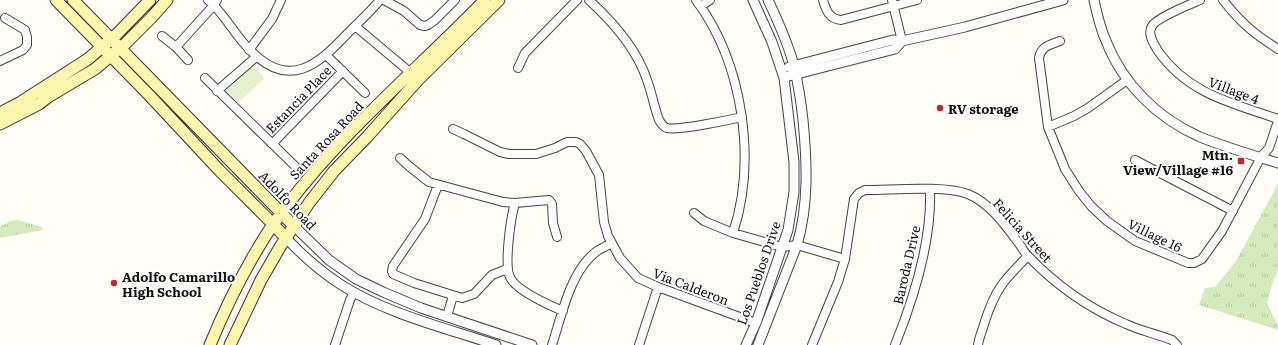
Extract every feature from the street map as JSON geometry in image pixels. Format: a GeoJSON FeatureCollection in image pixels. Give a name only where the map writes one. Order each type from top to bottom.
{"type":"FeatureCollection","features":[{"type":"Feature","properties":{"kind":"main road"},"geometry":{"type":"LineString","coordinates":[[56,0],[286,238]]}},
{"type":"Feature","properties":{"kind":"main road","name":"Adolfo Road"},"geometry":{"type":"LineString","coordinates":[[73,0],[294,226]]}},
{"type":"Feature","properties":{"kind":"main road"},"geometry":{"type":"LineString","coordinates":[[0,113],[21,102],[88,58],[102,47],[150,0]]}},
{"type":"Feature","properties":{"kind":"main road"},"geometry":{"type":"LineString","coordinates":[[0,124],[40,104],[48,97],[95,69],[120,49],[167,0]]}},
{"type":"Feature","properties":{"kind":"main road","name":"Santa Rosa Road"},"geometry":{"type":"LineString","coordinates":[[210,345],[238,283],[257,249],[273,225],[319,166],[354,129],[485,0]]}},
{"type":"Feature","properties":{"kind":"main road","name":"Santa Rosa Road"},"geometry":{"type":"LineString","coordinates":[[230,345],[254,294],[286,238],[309,203],[334,171],[418,80],[499,0]]}},
{"type":"Feature","properties":{"kind":"street"},"geometry":{"type":"LineString","coordinates":[[249,50],[272,19],[281,0]]}},
{"type":"Feature","properties":{"kind":"street"},"geometry":{"type":"LineString","coordinates":[[176,48],[213,2],[249,50],[266,65],[274,69],[292,70],[308,67],[326,55],[380,0]]}},
{"type":"Feature","properties":{"kind":"street"},"geometry":{"type":"LineString","coordinates":[[384,0],[404,11],[420,25],[425,26],[435,20],[455,0]]}},
{"type":"Feature","properties":{"kind":"street"},"geometry":{"type":"LineString","coordinates":[[518,68],[525,53],[577,0]]}},
{"type":"Feature","properties":{"kind":"street"},"geometry":{"type":"LineString","coordinates":[[589,0],[615,25],[635,55],[647,80],[659,120],[662,125],[666,128],[678,128],[742,117]]}},
{"type":"Feature","properties":{"kind":"street"},"geometry":{"type":"LineString","coordinates":[[710,0],[699,3],[716,33],[732,72],[742,117],[745,171],[739,217],[733,234]]}},
{"type":"Feature","properties":{"kind":"street","name":"Los Pueblos Drive"},"geometry":{"type":"LineString","coordinates":[[746,345],[756,323],[788,230],[794,192],[794,162],[782,68],[754,0]]}},
{"type":"Feature","properties":{"kind":"street","name":"Los Pueblos Drive"},"geometry":{"type":"LineString","coordinates":[[758,345],[801,233],[807,183],[804,129],[794,65],[768,0]]}},
{"type":"Feature","properties":{"kind":"street"},"geometry":{"type":"LineString","coordinates":[[823,0],[828,13],[831,17],[837,19],[847,19],[892,3],[917,0]]}},
{"type":"Feature","properties":{"kind":"street"},"geometry":{"type":"LineString","coordinates":[[782,68],[893,40],[902,41],[965,26],[1035,3],[1063,0]]}},
{"type":"Feature","properties":{"kind":"street"},"geometry":{"type":"LineString","coordinates":[[1094,0],[1107,44],[1116,62],[1128,80],[1147,102],[1164,116],[1181,127],[1202,137],[1278,163]]}},
{"type":"Feature","properties":{"kind":"street","name":"Village 4"},"geometry":{"type":"LineString","coordinates":[[1200,0],[1154,22],[1150,35],[1158,50],[1178,73],[1202,91],[1223,101],[1278,120],[1269,148],[1261,158]]}},
{"type":"Feature","properties":{"kind":"street"},"geometry":{"type":"LineString","coordinates":[[1223,0],[1247,28],[1278,49]]}},
{"type":"Feature","properties":{"kind":"street"},"geometry":{"type":"LineString","coordinates":[[892,3],[902,41]]}},
{"type":"Feature","properties":{"kind":"street"},"geometry":{"type":"LineString","coordinates":[[0,61],[23,50],[26,45],[27,37],[25,30],[5,18]]}},
{"type":"Feature","properties":{"kind":"street"},"geometry":{"type":"LineString","coordinates":[[355,26],[411,73]]}},
{"type":"Feature","properties":{"kind":"street"},"geometry":{"type":"LineString","coordinates":[[162,36],[188,60]]}},
{"type":"Feature","properties":{"kind":"street"},"geometry":{"type":"LineString","coordinates":[[784,78],[895,49],[902,41]]}},
{"type":"Feature","properties":{"kind":"street","name":"Village 16"},"geometry":{"type":"LineString","coordinates":[[1060,41],[1045,47],[1040,53],[1039,58],[1048,127],[1065,169],[1078,191],[1107,222],[1135,241],[1185,262],[1191,264],[1197,262],[1204,257],[1214,243],[1261,158]]}},
{"type":"Feature","properties":{"kind":"street","name":"Estancia Place"},"geometry":{"type":"LineString","coordinates":[[326,55],[365,93]]}},
{"type":"Feature","properties":{"kind":"street"},"geometry":{"type":"LineString","coordinates":[[829,56],[831,66]]}},
{"type":"Feature","properties":{"kind":"street"},"geometry":{"type":"LineString","coordinates":[[217,91],[256,57]]}},
{"type":"Feature","properties":{"kind":"street","name":"Estancia Place"},"geometry":{"type":"LineString","coordinates":[[272,144],[343,70]]}},
{"type":"Feature","properties":{"kind":"street","name":"Estancia Place"},"geometry":{"type":"LineString","coordinates":[[206,78],[217,91],[297,168]]}},
{"type":"Feature","properties":{"kind":"street"},"geometry":{"type":"LineString","coordinates":[[1048,127],[1074,116],[1088,108],[1128,80]]}},
{"type":"Feature","properties":{"kind":"street","name":"Via Calderon"},"geometry":{"type":"LineString","coordinates":[[453,130],[500,152],[510,154],[536,154],[555,148],[567,142],[576,142],[580,144],[586,151],[598,175],[604,222],[611,243],[620,258],[638,278],[658,287],[756,323]]}},
{"type":"Feature","properties":{"kind":"street"},"geometry":{"type":"LineString","coordinates":[[400,158],[427,181],[438,185],[501,202],[515,203],[546,200],[550,201],[552,206],[553,223],[557,237]]}},
{"type":"Feature","properties":{"kind":"street"},"geometry":{"type":"LineString","coordinates":[[1135,160],[1233,211]]}},
{"type":"Feature","properties":{"kind":"street"},"geometry":{"type":"LineString","coordinates":[[438,185],[426,219],[394,265],[392,271],[394,274],[410,281],[462,298],[472,295],[492,275],[507,269]]}},
{"type":"Feature","properties":{"kind":"street","name":"Felicia Street"},"geometry":{"type":"LineString","coordinates":[[845,259],[854,199],[859,193],[865,190],[930,189],[959,192],[979,200],[988,207],[1028,256],[1062,286],[1086,302],[1125,324],[1169,339],[1177,345]]}},
{"type":"Feature","properties":{"kind":"street","name":"Baroda Drive"},"geometry":{"type":"LineString","coordinates":[[895,345],[906,317],[925,247],[930,218],[930,189]]}},
{"type":"Feature","properties":{"kind":"street"},"geometry":{"type":"LineString","coordinates":[[515,203],[509,242],[507,269],[510,278],[516,285],[542,303],[563,311]]}},
{"type":"Feature","properties":{"kind":"street"},"geometry":{"type":"LineString","coordinates":[[694,213],[704,221],[733,234],[782,247],[797,245],[845,259],[838,282],[812,345]]}},
{"type":"Feature","properties":{"kind":"street","name":"Adolfo Road"},"geometry":{"type":"LineString","coordinates":[[294,226],[320,252],[356,279],[402,301],[532,345]]}},
{"type":"Feature","properties":{"kind":"street"},"geometry":{"type":"LineString","coordinates":[[286,238],[321,270],[354,292],[393,310],[496,345]]}},
{"type":"Feature","properties":{"kind":"street"},"geometry":{"type":"LineString","coordinates":[[552,345],[574,281],[581,269],[598,251],[611,243]]}},
{"type":"Feature","properties":{"kind":"street"},"geometry":{"type":"LineString","coordinates":[[978,345],[997,291],[1008,276],[1028,256]]}},
{"type":"Feature","properties":{"kind":"street"},"geometry":{"type":"LineString","coordinates":[[639,345],[658,287]]}},
{"type":"Feature","properties":{"kind":"street"},"geometry":{"type":"LineString","coordinates":[[335,345],[354,292]]}},
{"type":"Feature","properties":{"kind":"street"},"geometry":{"type":"LineString","coordinates":[[447,316],[453,296]]}},
{"type":"Feature","properties":{"kind":"green space"},"geometry":{"type":"Polygon","coordinates":[[[250,68],[255,68],[263,76],[263,80],[236,105],[224,93],[250,68]]]}},
{"type":"Feature","properties":{"kind":"green space"},"geometry":{"type":"Polygon","coordinates":[[[1278,184],[1278,271],[1272,284],[1267,303],[1278,326],[1278,330],[1199,305],[1205,288],[1215,287],[1236,261],[1278,184]]]}},
{"type":"Feature","properties":{"kind":"green space"},"geometry":{"type":"Polygon","coordinates":[[[18,220],[42,227],[43,230],[0,238],[0,227],[10,221],[18,220]]]}},
{"type":"Feature","properties":{"kind":"place","name":"RV storage"},"geometry":{"type":"Point","coordinates":[940,108]}},
{"type":"Feature","properties":{"kind":"place","name":"Mtn. View/Village #16"},"geometry":{"type":"Point","coordinates":[1241,161]}},
{"type":"Feature","properties":{"kind":"place","name":"Adolfo Camarillo High School"},"geometry":{"type":"Point","coordinates":[114,283]}}]}
